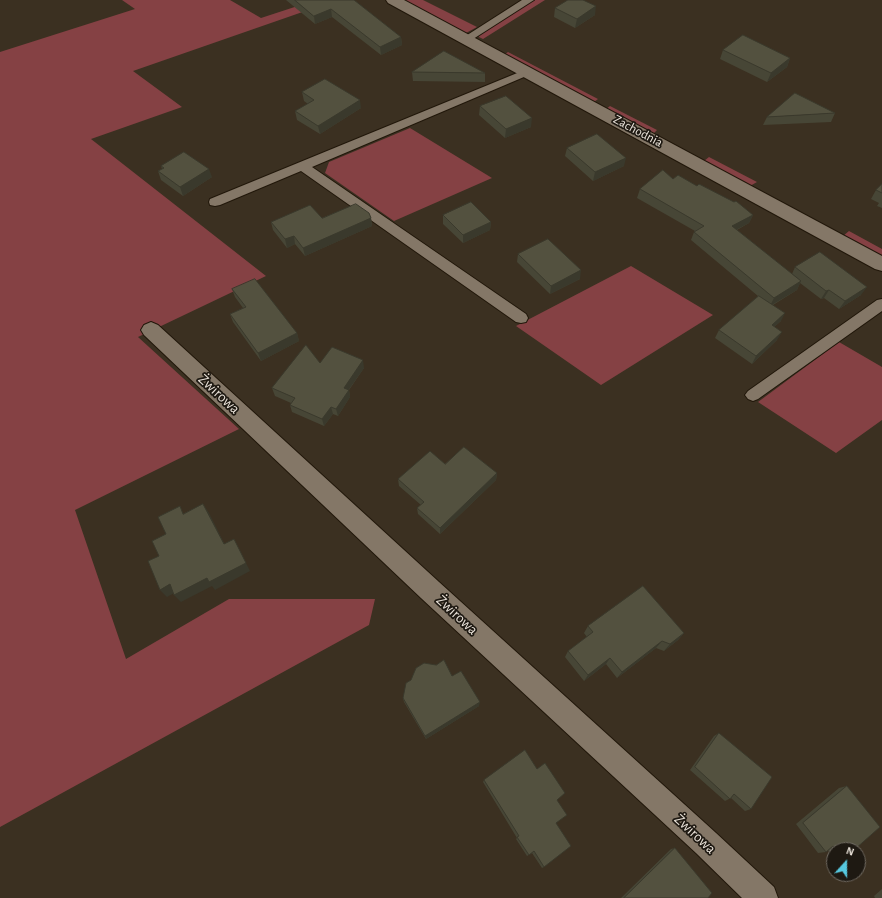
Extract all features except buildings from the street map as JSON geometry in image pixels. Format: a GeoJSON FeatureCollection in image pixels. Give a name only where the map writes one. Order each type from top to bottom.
{"type":"FeatureCollection","features":[{"type":"Feature","properties":{"kind":"street","name":"Zachodnia"},"geometry":{"type":"LineString","coordinates":[[393,0],[882,264]]}},
{"type":"Feature","properties":{"kind":"street","name":"Żwirowa"},"geometry":{"type":"LineString","coordinates":[[151,330],[424,585],[711,848],[763,898]]}},
{"type":"Feature","properties":{"kind":"lane"},"geometry":{"type":"LineString","coordinates":[[466,39],[529,0]]}},
{"type":"Feature","properties":{"kind":"lane"},"geometry":{"type":"LineString","coordinates":[[215,202],[527,72]]}},
{"type":"Feature","properties":{"kind":"lane"},"geometry":{"type":"LineString","coordinates":[[302,166],[521,318]]}},
{"type":"Feature","properties":{"kind":"lane"},"geometry":{"type":"LineString","coordinates":[[753,395],[882,304]]}},
{"type":"Feature","properties":{"kind":"shaded area"},"geometry":{"type":"Polygon","coordinates":[[[122,0],[230,0],[261,18],[316,0],[337,0],[133,71],[182,107],[91,139],[266,276],[138,337],[239,429],[75,510],[126,659],[229,599],[375,599],[369,625],[0,827],[0,52],[135,9],[122,0]]]}},
{"type":"Feature","properties":{"kind":"shaded area"},"geometry":{"type":"Polygon","coordinates":[[[403,0],[423,0],[477,27],[466,33],[403,0]]]}},
{"type":"Feature","properties":{"kind":"shaded area"},"geometry":{"type":"Polygon","coordinates":[[[534,0],[545,0],[483,39],[479,37],[479,34],[534,0]]]}},
{"type":"Feature","properties":{"kind":"shaded area"},"geometry":{"type":"Polygon","coordinates":[[[508,52],[598,99],[594,102],[504,55],[508,52]]]}},
{"type":"Feature","properties":{"kind":"shaded area"},"geometry":{"type":"Polygon","coordinates":[[[610,106],[657,130],[653,134],[606,109],[610,106]]]}},
{"type":"Feature","properties":{"kind":"shaded area"},"geometry":{"type":"Polygon","coordinates":[[[410,128],[492,178],[394,221],[325,173],[329,162],[410,128]]]}},
{"type":"Feature","properties":{"kind":"shaded area"},"geometry":{"type":"Polygon","coordinates":[[[709,157],[757,182],[750,186],[704,161],[709,157]]]}},
{"type":"Feature","properties":{"kind":"shaded area"},"geometry":{"type":"Polygon","coordinates":[[[849,231],[882,249],[882,256],[843,236],[849,231]]]}},
{"type":"Feature","properties":{"kind":"shaded area"},"geometry":{"type":"Polygon","coordinates":[[[631,266],[713,315],[601,385],[516,326],[631,266]]]}},
{"type":"Feature","properties":{"kind":"shaded area"},"geometry":{"type":"Polygon","coordinates":[[[839,342],[882,367],[882,420],[836,453],[758,402],[839,342]]]}}]}
